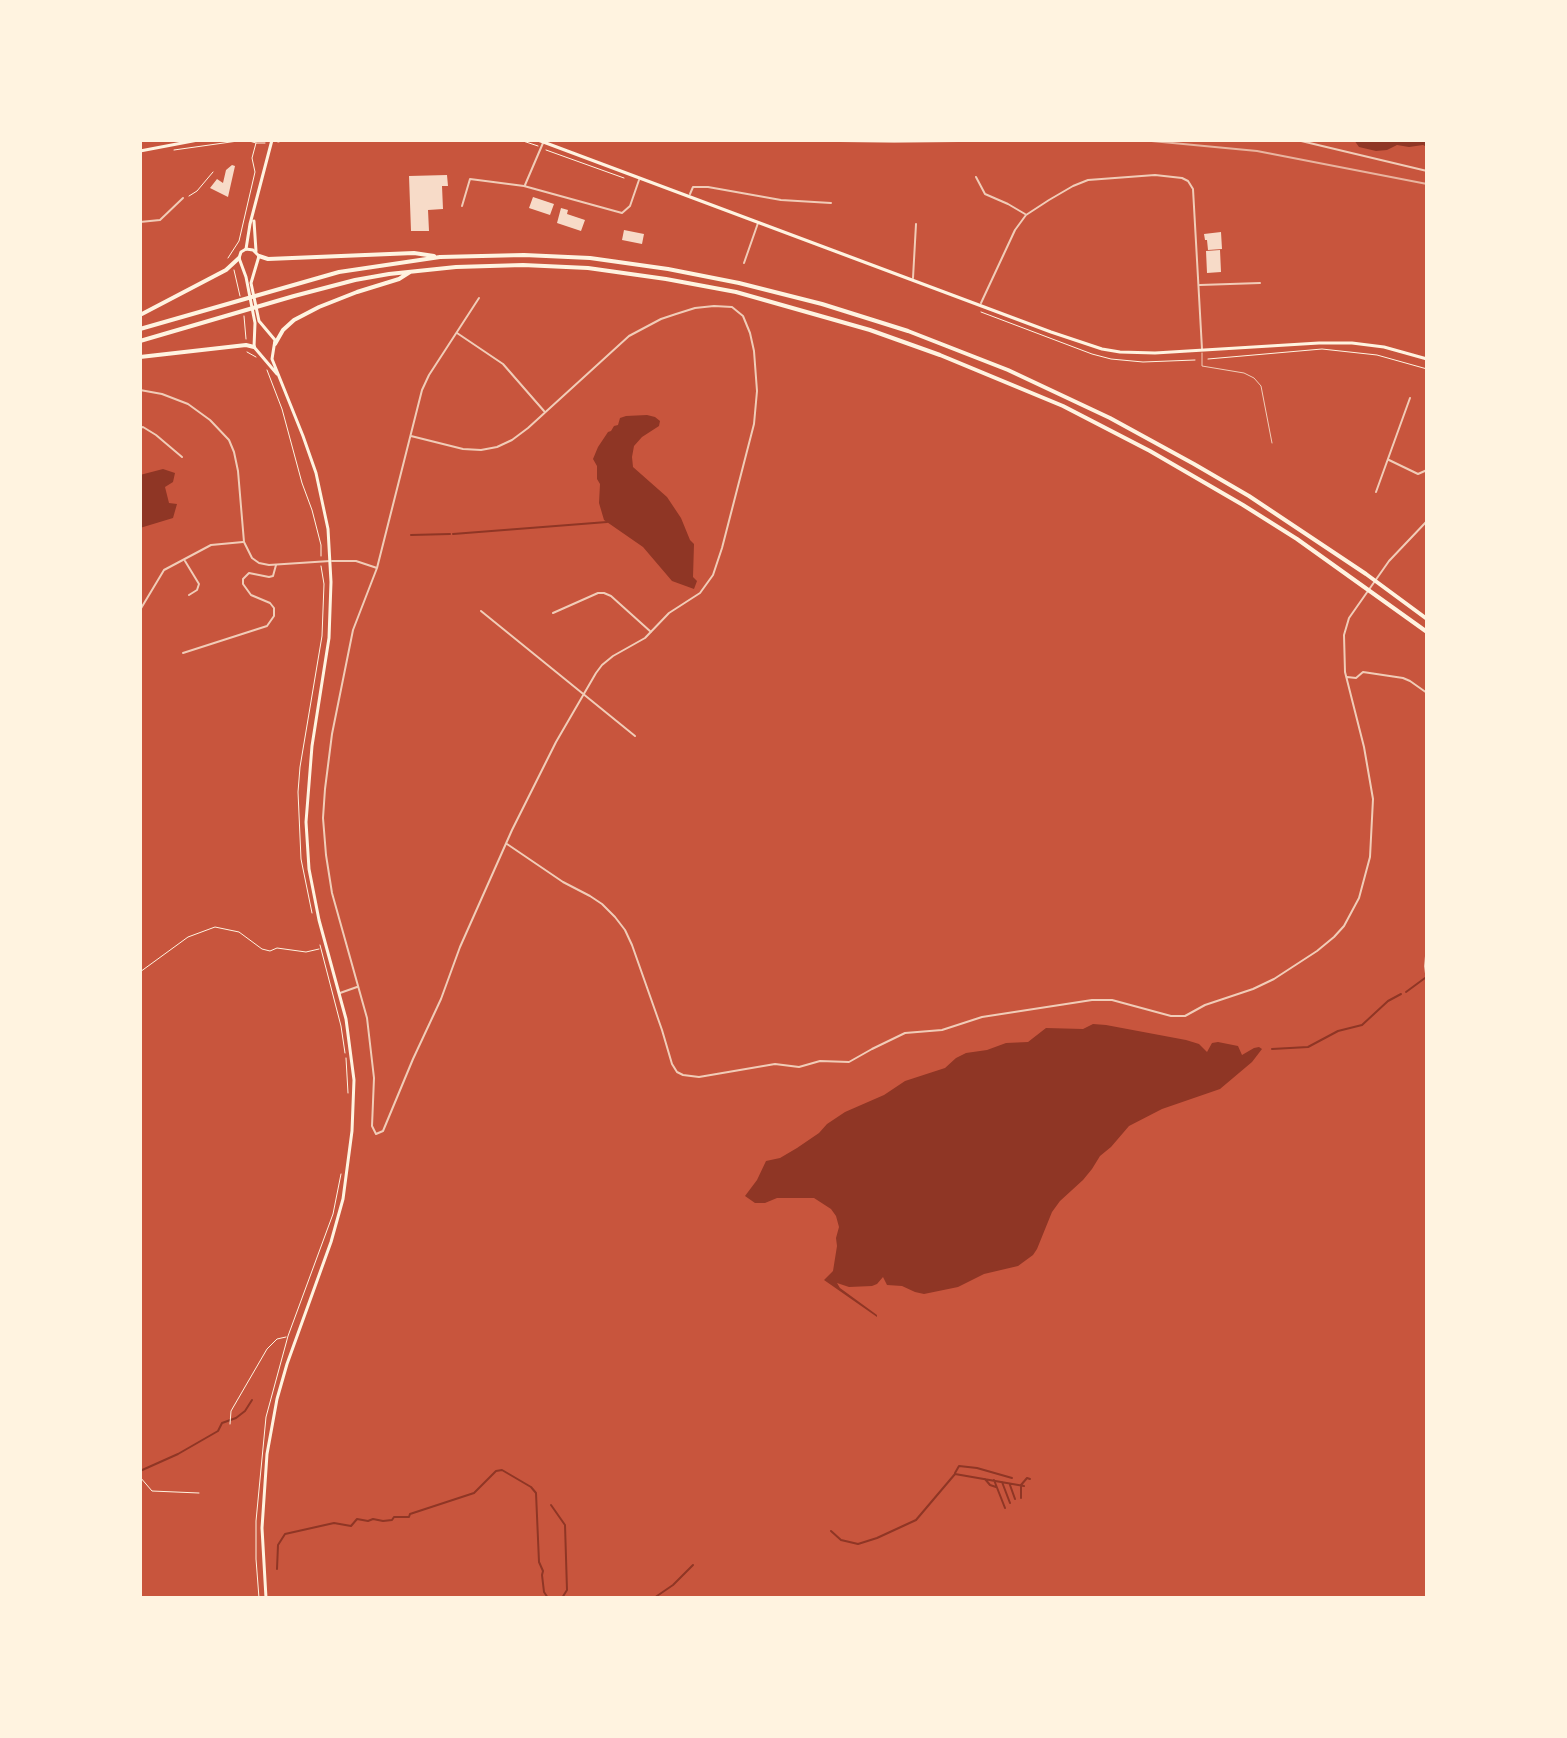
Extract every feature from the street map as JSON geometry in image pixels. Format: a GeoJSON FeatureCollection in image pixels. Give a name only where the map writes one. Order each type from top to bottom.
{"type":"FeatureCollection","features":[{"type":"Feature","properties":{"kind":"highway"},"geometry":{"type":"LineString","coordinates":[[258,254],[268,259],[414,253],[440,257]]}},
{"type":"Feature","properties":{"kind":"highway"},"geometry":{"type":"LineString","coordinates":[[140,329],[339,272],[440,257],[549,255],[627,262],[783,294],[908,331],[1040,384],[1155,441],[1303,530],[1427,619]]}},
{"type":"Feature","properties":{"kind":"highway"},"geometry":{"type":"LineString","coordinates":[[140,315],[232,266],[239,258]]}},
{"type":"Feature","properties":{"kind":"highway"},"geometry":{"type":"LineString","coordinates":[[140,341],[321,288],[378,276],[456,267],[574,267],[624,272],[736,292],[870,330],[1063,406],[1230,497],[1297,539],[1427,632]]}},
{"type":"Feature","properties":{"kind":"highway"},"geometry":{"type":"LineString","coordinates":[[274,346],[283,330],[294,320],[357,292],[399,279],[412,271]]}},
{"type":"Feature","properties":{"kind":"highway"},"geometry":{"type":"LineString","coordinates":[[140,357],[243,345],[254,347]]}},
{"type":"Feature","properties":{"kind":"main road"},"geometry":{"type":"LineString","coordinates":[[140,151],[198,140]]}},
{"type":"Feature","properties":{"kind":"main road"},"geometry":{"type":"LineString","coordinates":[[272,140],[246,249],[239,258],[249,283],[257,322],[254,347],[277,374]]}},
{"type":"Feature","properties":{"kind":"main road"},"geometry":{"type":"LineString","coordinates":[[541,141],[1102,349],[1140,354],[1319,343],[1362,344],[1427,359]]}},
{"type":"Feature","properties":{"kind":"main road"},"geometry":{"type":"LineString","coordinates":[[249,283],[258,254],[253,218]]}},
{"type":"Feature","properties":{"kind":"main road"},"geometry":{"type":"LineString","coordinates":[[246,249],[258,254]]}},
{"type":"Feature","properties":{"kind":"main road"},"geometry":{"type":"LineString","coordinates":[[257,322],[273,337],[272,359],[316,473],[328,529],[329,638],[312,746],[306,822],[309,869],[349,1034],[354,1080],[350,1157],[343,1199],[287,1364],[267,1454],[262,1506],[266,1598]]}},
{"type":"Feature","properties":{"kind":"main road"},"geometry":{"type":"LineString","coordinates":[[261,354],[270,354],[274,346]]}},
{"type":"Feature","properties":{"kind":"street"},"geometry":{"type":"LineString","coordinates":[[1297,140],[1427,171]]}},
{"type":"Feature","properties":{"kind":"street"},"geometry":{"type":"LineString","coordinates":[[524,186],[541,148],[541,141]]}},
{"type":"Feature","properties":{"kind":"street"},"geometry":{"type":"LineString","coordinates":[[980,304],[1005,249],[1026,215],[1088,180],[1155,175],[1182,178],[1193,189],[1202,350]]}},
{"type":"Feature","properties":{"kind":"street"},"geometry":{"type":"LineString","coordinates":[[462,206],[470,179],[524,186],[622,213],[630,206],[640,177]]}},
{"type":"Feature","properties":{"kind":"street"},"geometry":{"type":"LineString","coordinates":[[976,177],[985,194],[1026,215]]}},
{"type":"Feature","properties":{"kind":"street"},"geometry":{"type":"LineString","coordinates":[[690,195],[693,187],[708,187],[781,200],[831,203]]}},
{"type":"Feature","properties":{"kind":"street"},"geometry":{"type":"LineString","coordinates":[[140,222],[160,220],[183,198]]}},
{"type":"Feature","properties":{"kind":"street"},"geometry":{"type":"LineString","coordinates":[[744,263],[759,222]]}},
{"type":"Feature","properties":{"kind":"street"},"geometry":{"type":"LineString","coordinates":[[913,279],[916,224]]}},
{"type":"Feature","properties":{"kind":"street"},"geometry":{"type":"LineString","coordinates":[[1199,286],[1260,283]]}},
{"type":"Feature","properties":{"kind":"street"},"geometry":{"type":"LineString","coordinates":[[411,436],[463,449],[497,447],[528,428],[629,336],[646,326],[695,308],[714,306],[732,307],[747,323],[754,351],[757,405],[713,575],[700,593],[669,613],[652,633],[602,665],[556,742],[506,844],[385,1126],[376,1134],[372,1126],[374,1078],[367,1018],[332,893],[326,855],[323,818],[325,789],[332,734],[353,630],[377,568],[422,390],[479,298]]}},
{"type":"Feature","properties":{"kind":"street"},"geometry":{"type":"LineString","coordinates":[[456,333],[503,364],[545,412]]}},
{"type":"Feature","properties":{"kind":"street"},"geometry":{"type":"LineString","coordinates":[[140,390],[188,404],[210,420],[229,440],[237,460],[244,542],[255,561],[276,564],[356,561],[377,568]]}},
{"type":"Feature","properties":{"kind":"street"},"geometry":{"type":"LineString","coordinates":[[1376,492],[1410,398]]}},
{"type":"Feature","properties":{"kind":"street"},"geometry":{"type":"LineString","coordinates":[[140,428],[156,435],[182,457]]}},
{"type":"Feature","properties":{"kind":"street"},"geometry":{"type":"LineString","coordinates":[[1388,460],[1418,474],[1427,470]]}},
{"type":"Feature","properties":{"kind":"street"},"geometry":{"type":"LineString","coordinates":[[506,844],[602,904],[625,930],[672,1064],[683,1075],[699,1077],[775,1064],[799,1067],[820,1061],[849,1062],[905,1033],[942,1030],[982,1017],[1083,1001],[1112,1000],[1179,1017],[1274,979],[1317,951],[1344,926],[1359,898],[1370,857],[1373,799],[1344,661],[1344,635],[1349,618],[1385,567],[1427,521]]}},
{"type":"Feature","properties":{"kind":"street"},"geometry":{"type":"LineString","coordinates":[[140,610],[164,570],[211,545],[244,542]]}},
{"type":"Feature","properties":{"kind":"street"},"geometry":{"type":"LineString","coordinates":[[184,560],[199,584],[197,590],[189,595]]}},
{"type":"Feature","properties":{"kind":"street"},"geometry":{"type":"LineString","coordinates":[[183,653],[267,626],[274,616],[274,608],[251,595],[243,579],[249,573],[273,576],[276,564]]}},
{"type":"Feature","properties":{"kind":"street"},"geometry":{"type":"LineString","coordinates":[[553,613],[604,593],[652,633]]}},
{"type":"Feature","properties":{"kind":"street"},"geometry":{"type":"LineString","coordinates":[[481,611],[635,736]]}},
{"type":"Feature","properties":{"kind":"street"},"geometry":{"type":"LineString","coordinates":[[1347,677],[1356,678],[1363,672],[1403,678],[1427,693]]}},
{"type":"Feature","properties":{"kind":"street"},"geometry":{"type":"LineString","coordinates":[[1427,946],[1427,981]]}},
{"type":"Feature","properties":{"kind":"street"},"geometry":{"type":"LineString","coordinates":[[339,994],[358,987]]}},
{"type":"Feature","properties":{"kind":"lane"},"geometry":{"type":"LineString","coordinates":[[1202,350],[1202,366],[1244,373],[1261,386],[1272,443]]}},
{"type":"Feature","properties":{"kind":"path"},"geometry":{"type":"LineString","coordinates":[[170,151],[246,140],[256,143],[252,158],[255,172],[239,241],[228,259],[236,273],[238,287]]}},
{"type":"Feature","properties":{"kind":"path"},"geometry":{"type":"LineString","coordinates":[[520,140],[623,178]]}},
{"type":"Feature","properties":{"kind":"path"},"geometry":{"type":"LineString","coordinates":[[183,198],[197,191],[213,172]]}},
{"type":"Feature","properties":{"kind":"path"},"geometry":{"type":"LineString","coordinates":[[973,308],[1111,359],[1143,362],[1322,349],[1377,355],[1427,369]]}},
{"type":"Feature","properties":{"kind":"path"},"geometry":{"type":"LineString","coordinates":[[266,369],[282,409],[321,545],[324,584],[322,636],[298,792],[301,859],[313,915]]}},
{"type":"Feature","properties":{"kind":"path"},"geometry":{"type":"LineString","coordinates":[[140,972],[188,937],[215,927],[239,932],[262,949],[270,951],[277,948],[306,952],[321,949]]}},
{"type":"Feature","properties":{"kind":"path"},"geometry":{"type":"LineString","coordinates":[[318,938],[341,1026],[348,1095]]}},
{"type":"Feature","properties":{"kind":"path"},"geometry":{"type":"LineString","coordinates":[[230,1424],[231,1411],[267,1349],[277,1339],[288,1336],[326,1237],[341,1174]]}},
{"type":"Feature","properties":{"kind":"path"},"geometry":{"type":"LineString","coordinates":[[140,1477],[152,1491],[199,1493]]}},
{"type":"Feature","properties":{"kind":"shaded area"},"geometry":{"type":"Polygon","coordinates":[[[1354,140],[1427,140],[1427,147],[1397,145],[1376,151],[1359,147],[1354,140]]]}},
{"type":"Feature","properties":{"kind":"shaded area"},"geometry":{"type":"Polygon","coordinates":[[[647,415],[660,421],[659,426],[634,446],[633,467],[667,497],[694,544],[693,577],[697,581],[694,589],[672,581],[643,547],[604,520],[599,503],[600,484],[593,459],[598,447],[608,432],[618,425],[620,418],[647,415]]]}},
{"type":"Feature","properties":{"kind":"shaded area"},"geometry":{"type":"Polygon","coordinates":[[[163,469],[175,473],[173,482],[165,487],[169,503],[177,504],[173,518],[140,528],[140,475],[163,469]]]}},
{"type":"Feature","properties":{"kind":"shaded area"},"geometry":{"type":"Polygon","coordinates":[[[1093,1024],[1186,1040],[1199,1044],[1207,1052],[1212,1043],[1218,1042],[1238,1046],[1242,1055],[1254,1048],[1262,1049],[1252,1062],[1220,1089],[1162,1109],[1129,1126],[1100,1156],[1083,1180],[1060,1201],[1052,1212],[1037,1249],[1018,1266],[984,1274],[958,1287],[924,1294],[902,1286],[887,1285],[883,1277],[872,1286],[849,1287],[837,1283],[877,1317],[824,1280],[833,1271],[839,1227],[831,1209],[814,1198],[777,1198],[755,1203],[745,1196],[766,1161],[780,1158],[845,1112],[884,1095],[905,1081],[945,1068],[966,1053],[1006,1043],[1028,1042],[1046,1028],[1083,1029],[1093,1024]]]}},
{"type":"Feature","properties":{"kind":"building"},"geometry":{"type":"Polygon","coordinates":[[[235,166],[228,197],[210,188],[217,179],[223,183],[226,170],[235,166]]]}},
{"type":"Feature","properties":{"kind":"building"},"geometry":{"type":"Polygon","coordinates":[[[447,175],[448,186],[442,186],[443,209],[428,210],[429,231],[411,231],[409,176],[447,175]]]}},
{"type":"Feature","properties":{"kind":"building"},"geometry":{"type":"Polygon","coordinates":[[[533,197],[554,204],[550,215],[529,208],[533,197]]]}},
{"type":"Feature","properties":{"kind":"building"},"geometry":{"type":"Polygon","coordinates":[[[561,208],[568,210],[567,214],[585,220],[581,231],[557,223],[561,208]]]}},
{"type":"Feature","properties":{"kind":"building"},"geometry":{"type":"Polygon","coordinates":[[[624,230],[644,234],[642,244],[622,240],[624,230]]]}},
{"type":"Feature","properties":{"kind":"building"},"geometry":{"type":"Polygon","coordinates":[[[1221,232],[1222,249],[1208,250],[1204,234],[1221,232]]]}},
{"type":"Feature","properties":{"kind":"building"},"geometry":{"type":"Polygon","coordinates":[[[1220,250],[1221,272],[1207,273],[1206,251],[1220,250]]]}},
{"type":"Feature","properties":{"kind":"waterway"},"geometry":{"type":"LineString","coordinates":[[453,534],[607,522]]}},
{"type":"Feature","properties":{"kind":"waterway"},"geometry":{"type":"LineString","coordinates":[[411,535],[450,534]]}},
{"type":"Feature","properties":{"kind":"waterway"},"geometry":{"type":"LineString","coordinates":[[1406,992],[1425,978]]}},
{"type":"Feature","properties":{"kind":"waterway"},"geometry":{"type":"LineString","coordinates":[[1272,1049],[1308,1047],[1338,1031],[1362,1025],[1388,1001],[1401,994]]}},
{"type":"Feature","properties":{"kind":"waterway"},"geometry":{"type":"LineString","coordinates":[[140,1471],[218,1431],[222,1423],[245,1411],[252,1400]]}},
{"type":"Feature","properties":{"kind":"waterway"},"geometry":{"type":"LineString","coordinates":[[955,1473],[959,1466],[1012,1478]]}},
{"type":"Feature","properties":{"kind":"waterway"},"geometry":{"type":"LineString","coordinates":[[277,1569],[278,1545],[285,1534],[334,1523],[351,1526],[357,1519],[383,1521],[409,1517],[410,1514],[474,1493],[496,1471],[502,1470],[536,1493],[539,1562],[543,1571],[544,1592],[548,1598]]}},
{"type":"Feature","properties":{"kind":"waterway"},"geometry":{"type":"LineString","coordinates":[[831,1531],[841,1540],[858,1544],[877,1538],[916,1520],[955,1474],[1024,1486]]}},
{"type":"Feature","properties":{"kind":"waterway"},"geometry":{"type":"LineString","coordinates":[[1021,1498],[1021,1485],[1027,1478],[1030,1479]]}},
{"type":"Feature","properties":{"kind":"waterway"},"geometry":{"type":"LineString","coordinates":[[985,1479],[996,1487]]}},
{"type":"Feature","properties":{"kind":"waterway"},"geometry":{"type":"LineString","coordinates":[[994,1480],[1005,1508]]}},
{"type":"Feature","properties":{"kind":"waterway"},"geometry":{"type":"LineString","coordinates":[[1002,1482],[1010,1503]]}},
{"type":"Feature","properties":{"kind":"waterway"},"geometry":{"type":"LineString","coordinates":[[1010,1485],[1015,1499]]}},
{"type":"Feature","properties":{"kind":"waterway"},"geometry":{"type":"LineString","coordinates":[[551,1505],[565,1525],[567,1590],[562,1598]]}},
{"type":"Feature","properties":{"kind":"waterway"},"geometry":{"type":"LineString","coordinates":[[654,1598],[693,1565]]}},
{"type":"Feature","properties":{"kind":"waterway"},"geometry":{"type":"LineString","coordinates":[[692,1598],[699,1598]]}},
{"type":"Feature","properties":{"kind":"railway"},"geometry":{"type":"LineString","coordinates":[[786,140],[1023,140]]}},
{"type":"Feature","properties":{"kind":"railway"},"geometry":{"type":"LineString","coordinates":[[1141,140],[1257,151],[1427,184]]}}]}
